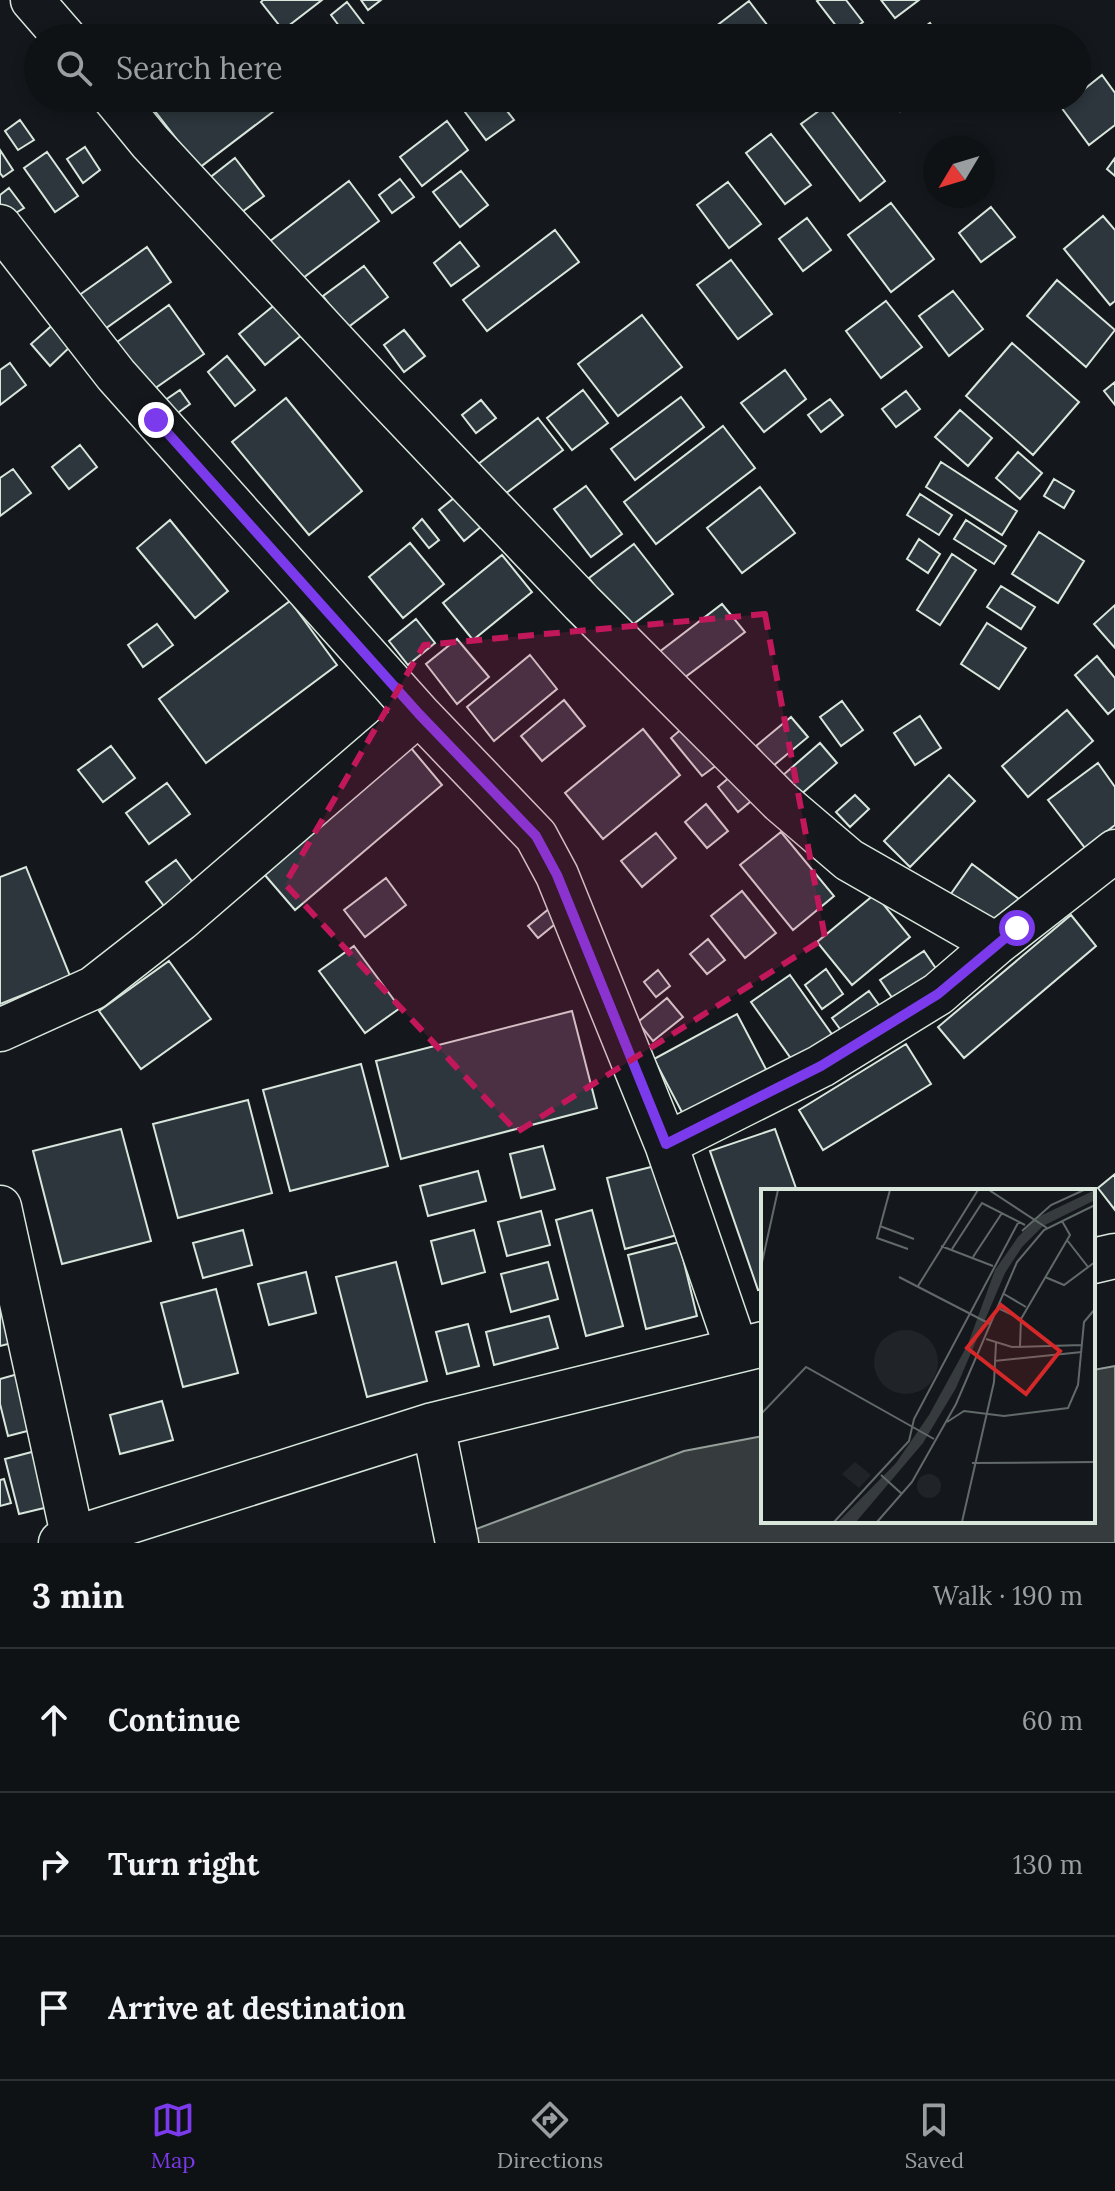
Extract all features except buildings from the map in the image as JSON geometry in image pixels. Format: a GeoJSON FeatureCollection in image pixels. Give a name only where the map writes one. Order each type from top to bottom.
{"type":"FeatureCollection","features":[{"type":"Feature","properties":{"kind":"main road"},"geometry":{"type":"LineString","coordinates":[[1095,1261],[1115,1256]]}},
{"type":"Feature","properties":{"kind":"main road"},"geometry":{"type":"LineString","coordinates":[[67,1541],[433,1425],[750,1347]]}},
{"type":"Feature","properties":{"kind":"street"},"geometry":{"type":"LineString","coordinates":[[32,0],[53,24]]}},
{"type":"Feature","properties":{"kind":"street"},"geometry":{"type":"LineString","coordinates":[[125,112],[385,396],[582,603],[781,802],[849,860],[996,944]]}},
{"type":"Feature","properties":{"kind":"street"},"geometry":{"type":"LineString","coordinates":[[0,226],[116,375],[419,714],[536,836],[557,875],[750,1347]]}},
{"type":"Feature","properties":{"kind":"street"},"geometry":{"type":"LineString","coordinates":[[0,1030],[93,988],[180,920],[419,714]]}},
{"type":"Feature","properties":{"kind":"street"},"geometry":{"type":"LineString","coordinates":[[666,1144],[821,1066],[938,994],[996,944],[1115,851]]}},
{"type":"Feature","properties":{"kind":"street"},"geometry":{"type":"LineString","coordinates":[[0,1207],[67,1541]]}},
{"type":"Feature","properties":{"kind":"street"},"geometry":{"type":"LineString","coordinates":[[433,1425],[454,1531]]}},
{"type":"Feature","properties":{"kind":"highlighted area"},"geometry":{"type":"Polygon","coordinates":[[[765,614],[825,938],[517,1132],[285,884],[424,645],[765,614]]]}},
{"type":"Feature","properties":{"kind":"shaded area"},"geometry":{"type":"Polygon","coordinates":[[[1115,1366],[1115,1543],[439,1543],[684,1451],[761,1436],[761,1523],[1095,1523],[1095,1370],[1115,1366]]]}},
{"type":"Feature","properties":{"kind":"route"},"geometry":{"type":"LineString","coordinates":[[156,420],[419,714],[536,836],[557,875],[666,1144],[821,1066],[938,994],[1017,928]]}}]}
